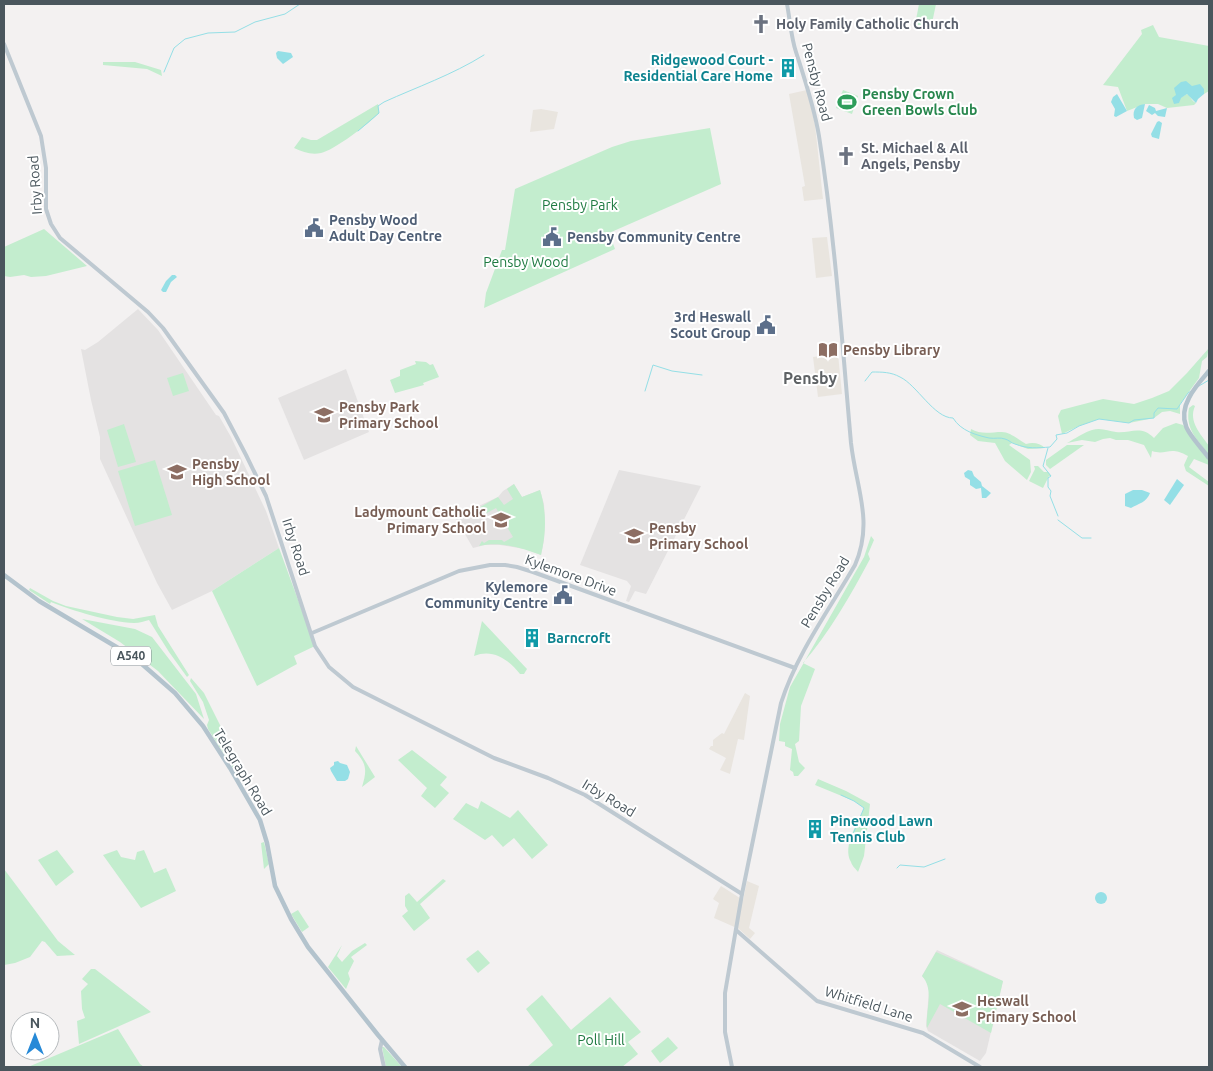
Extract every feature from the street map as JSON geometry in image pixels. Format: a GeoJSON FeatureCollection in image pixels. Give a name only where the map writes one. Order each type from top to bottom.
{"type":"FeatureCollection","features":[{"type":"Feature","properties":{"kind":"main road"},"geometry":{"type":"LineString","coordinates":[[1209,371],[1193,390],[1186,406],[1185,415],[1186,427],[1209,458]]}},
{"type":"Feature","properties":{"kind":"main road","name":"Telegraph Road"},"geometry":{"type":"LineString","coordinates":[[4,575],[39,602],[135,658],[176,693],[203,726],[260,820],[267,843],[275,886],[291,919],[308,947],[382,1040],[406,1067]]}},
{"type":"Feature","properties":{"kind":"street","name":"Pensby Road"},"geometry":{"type":"LineString","coordinates":[[732,1067],[724,1024],[725,993],[742,894],[781,702],[786,685],[818,624],[855,565],[861,551],[864,531],[864,510],[852,445],[826,180],[813,103],[795,50],[787,4]]}},
{"type":"Feature","properties":{"kind":"street","name":"Irby Road"},"geometry":{"type":"LineString","coordinates":[[4,44],[41,136],[46,168],[46,209],[50,224],[60,238],[148,312],[163,328],[224,414],[266,496],[312,633],[322,658],[329,667],[353,688],[494,758],[548,778],[585,795],[742,894]]}},
{"type":"Feature","properties":{"kind":"street","name":"Kylemore Drive"},"geometry":{"type":"LineString","coordinates":[[312,633],[458,571],[483,566],[505,566],[517,567],[533,572],[795,668]]}},
{"type":"Feature","properties":{"kind":"street","name":"Whitfield Lane"},"geometry":{"type":"LineString","coordinates":[[736,930],[817,1001],[923,1033],[980,1067]]}},
{"type":"Feature","properties":{"kind":"street"},"geometry":{"type":"LineString","coordinates":[[382,1040],[380,1048],[384,1067]]}},
{"type":"Feature","properties":{"kind":"shaded area"},"geometry":{"type":"Polygon","coordinates":[[[807,90],[815,125],[823,199],[804,201],[802,187],[805,186],[789,94],[807,90]]]}},
{"type":"Feature","properties":{"kind":"shaded area"},"geometry":{"type":"Polygon","coordinates":[[[541,109],[558,112],[554,129],[530,132],[533,110],[541,109]]]}},
{"type":"Feature","properties":{"kind":"shaded area"},"geometry":{"type":"Polygon","coordinates":[[[827,237],[832,276],[816,278],[812,238],[827,237]]]}},
{"type":"Feature","properties":{"kind":"shaded area","name":"Pensby High School"},"geometry":{"type":"Polygon","coordinates":[[[138,309],[158,330],[216,415],[219,416],[266,511],[279,548],[212,591],[172,610],[157,583],[100,459],[100,437],[81,349],[85,350],[98,342],[138,309]]]}},
{"type":"Feature","properties":{"kind":"shaded area"},"geometry":{"type":"Polygon","coordinates":[[[838,354],[842,394],[818,397],[813,357],[838,354]]]}},
{"type":"Feature","properties":{"kind":"shaded area","name":"Pensby Park Primary School"},"geometry":{"type":"Polygon","coordinates":[[[346,369],[369,432],[304,460],[278,398],[346,369]]]}},
{"type":"Feature","properties":{"kind":"shaded area","name":"Pensby Primary School"},"geometry":{"type":"Polygon","coordinates":[[[619,470],[701,486],[646,594],[635,591],[629,602],[626,601],[631,586],[627,581],[580,565],[619,470]]]}},
{"type":"Feature","properties":{"kind":"shaded area","name":"Ladymount Catholic Primary School"},"geometry":{"type":"Polygon","coordinates":[[[514,484],[522,497],[540,490],[544,504],[545,523],[541,555],[525,549],[500,545],[485,545],[473,548],[455,517],[498,497],[503,491],[514,484]]]}},
{"type":"Feature","properties":{"kind":"shaded area"},"geometry":{"type":"Polygon","coordinates":[[[745,693],[750,696],[744,740],[738,739],[730,774],[720,770],[726,758],[709,749],[713,746],[713,740],[722,733],[724,734],[745,693]]]}},
{"type":"Feature","properties":{"kind":"shaded area"},"geometry":{"type":"Polygon","coordinates":[[[747,881],[759,886],[749,928],[755,933],[750,939],[739,929],[714,918],[719,903],[713,899],[721,886],[743,900],[747,881]]]}},
{"type":"Feature","properties":{"kind":"shaded area","name":"Heswall Primary School"},"geometry":{"type":"Polygon","coordinates":[[[937,950],[1003,981],[986,1053],[980,1061],[928,1031],[926,1026],[929,991],[927,981],[922,976],[937,950]]]}},
{"type":"Feature","properties":{"kind":"green space"},"geometry":{"type":"Polygon","coordinates":[[[919,4],[936,4],[931,28],[915,25],[919,4]]]}},
{"type":"Feature","properties":{"kind":"green space"},"geometry":{"type":"Polygon","coordinates":[[[1153,25],[1159,37],[1209,46],[1209,91],[1204,94],[1196,86],[1192,86],[1180,98],[1187,94],[1196,103],[1194,105],[1167,108],[1158,104],[1145,104],[1127,111],[1118,87],[1103,85],[1142,34],[1141,30],[1153,25]]]}},
{"type":"Feature","properties":{"kind":"green space"},"geometry":{"type":"Polygon","coordinates":[[[103,62],[135,62],[161,70],[162,76],[147,69],[103,65],[103,62]]]}},
{"type":"Feature","properties":{"kind":"green space","name":"Pensby Crown Green Bowls Club"},"geometry":{"type":"Polygon","coordinates":[[[843,90],[858,96],[852,114],[836,108],[843,90]]]}},
{"type":"Feature","properties":{"kind":"green space"},"geometry":{"type":"Polygon","coordinates":[[[378,104],[379,113],[374,118],[351,136],[327,151],[314,154],[294,148],[302,137],[317,140],[378,104]]]}},
{"type":"Feature","properties":{"kind":"green space","name":"Pensby Park"},"geometry":{"type":"Polygon","coordinates":[[[710,128],[721,184],[609,233],[615,249],[484,308],[486,293],[502,250],[505,250],[515,189],[612,147],[631,141],[710,128]]]}},
{"type":"Feature","properties":{"kind":"green space"},"geometry":{"type":"Polygon","coordinates":[[[44,229],[87,266],[46,276],[4,276],[4,247],[44,229]]]}},
{"type":"Feature","properties":{"kind":"green space"},"geometry":{"type":"Polygon","coordinates":[[[1209,348],[1207,357],[1202,361],[1199,378],[1180,404],[1180,414],[1170,411],[1162,412],[1154,418],[1129,423],[1099,419],[1062,434],[1058,416],[1061,410],[1103,399],[1134,404],[1169,391],[1209,348]]]}},
{"type":"Feature","properties":{"kind":"green space"},"geometry":{"type":"Polygon","coordinates":[[[415,361],[433,364],[439,377],[423,383],[424,385],[395,393],[390,380],[400,376],[400,370],[416,364],[415,361]]]}},
{"type":"Feature","properties":{"kind":"green space"},"geometry":{"type":"Polygon","coordinates":[[[183,373],[189,391],[173,396],[167,378],[183,373]]]}},
{"type":"Feature","properties":{"kind":"green space"},"geometry":{"type":"Polygon","coordinates":[[[1193,405],[1195,406],[1193,412],[1194,423],[1209,446],[1209,455],[1190,428],[1188,415],[1189,408],[1193,405]]]}},
{"type":"Feature","properties":{"kind":"green space"},"geometry":{"type":"Polygon","coordinates":[[[1176,423],[1183,425],[1209,461],[1209,465],[1194,459],[1189,467],[1209,482],[1209,486],[1186,471],[1184,465],[1188,456],[1176,451],[1152,451],[1151,458],[1144,445],[1128,440],[1110,438],[1095,442],[1082,440],[1067,443],[1086,432],[1098,429],[1116,432],[1140,430],[1154,438],[1163,428],[1176,423]]]}},
{"type":"Feature","properties":{"kind":"green space"},"geometry":{"type":"Polygon","coordinates":[[[124,424],[136,462],[118,467],[107,430],[124,424]]]}},
{"type":"Feature","properties":{"kind":"green space"},"geometry":{"type":"Polygon","coordinates":[[[971,429],[982,433],[1005,432],[1026,444],[1036,443],[1045,448],[1028,449],[1012,443],[1009,445],[1030,460],[1031,472],[1027,480],[1005,461],[995,443],[978,441],[970,435],[971,429]]]}},
{"type":"Feature","properties":{"kind":"green space"},"geometry":{"type":"Polygon","coordinates":[[[1067,445],[1084,445],[1050,469],[1046,465],[1046,460],[1067,445]]]}},
{"type":"Feature","properties":{"kind":"green space"},"geometry":{"type":"Polygon","coordinates":[[[155,460],[172,515],[135,526],[118,471],[155,460]]]}},
{"type":"Feature","properties":{"kind":"green space"},"geometry":{"type":"Polygon","coordinates":[[[1034,466],[1038,466],[1051,476],[1049,476],[1043,488],[1029,481],[1035,469],[1034,466]]]}},
{"type":"Feature","properties":{"kind":"green space","name":"Ladymount Catholic Primary School"},"geometry":{"type":"Polygon","coordinates":[[[514,484],[522,497],[540,490],[545,523],[541,555],[503,545],[479,546],[482,541],[484,543],[489,540],[502,540],[504,542],[513,537],[496,508],[485,514],[483,511],[477,513],[475,510],[498,497],[504,505],[513,499],[507,489],[514,484]]]}},
{"type":"Feature","properties":{"kind":"green space"},"geometry":{"type":"Polygon","coordinates":[[[871,536],[874,540],[868,554],[870,559],[839,613],[805,660],[864,557],[871,536]]]}},
{"type":"Feature","properties":{"kind":"green space"},"geometry":{"type":"Polygon","coordinates":[[[279,548],[315,646],[294,656],[297,664],[257,686],[212,591],[279,548]]]}},
{"type":"Feature","properties":{"kind":"green space"},"geometry":{"type":"Polygon","coordinates":[[[30,588],[66,606],[133,619],[155,615],[158,626],[189,675],[187,677],[149,620],[134,623],[92,616],[51,602],[50,604],[29,590],[30,588]]]}},
{"type":"Feature","properties":{"kind":"green space"},"geometry":{"type":"Polygon","coordinates":[[[82,619],[135,629],[152,637],[196,694],[204,719],[158,671],[120,642],[82,619]]]}},
{"type":"Feature","properties":{"kind":"green space"},"geometry":{"type":"Polygon","coordinates":[[[482,621],[527,669],[524,674],[520,674],[506,660],[494,654],[488,653],[474,656],[482,621]]]}},
{"type":"Feature","properties":{"kind":"green space"},"geometry":{"type":"Polygon","coordinates":[[[804,663],[815,669],[801,706],[799,741],[795,744],[799,762],[805,768],[798,776],[794,776],[790,770],[792,749],[785,746],[785,742],[779,741],[780,724],[790,687],[804,663]]]}},
{"type":"Feature","properties":{"kind":"green space"},"geometry":{"type":"Polygon","coordinates":[[[191,678],[204,693],[241,767],[238,769],[245,787],[208,729],[209,720],[203,702],[190,681],[191,678]]]}},
{"type":"Feature","properties":{"kind":"green space"},"geometry":{"type":"Polygon","coordinates":[[[356,746],[375,777],[362,787],[365,768],[355,751],[356,746]]]}},
{"type":"Feature","properties":{"kind":"green space"},"geometry":{"type":"Polygon","coordinates":[[[412,750],[447,777],[440,785],[449,793],[435,808],[421,796],[427,788],[398,760],[412,750]]]}},
{"type":"Feature","properties":{"kind":"green space"},"geometry":{"type":"Polygon","coordinates":[[[818,779],[870,804],[864,856],[858,872],[852,863],[848,849],[864,808],[854,801],[815,785],[818,779]]]}},
{"type":"Feature","properties":{"kind":"green space"},"geometry":{"type":"Polygon","coordinates":[[[481,801],[510,818],[518,810],[548,845],[532,859],[514,838],[503,847],[492,835],[485,840],[453,819],[466,803],[478,809],[481,801]]]}},
{"type":"Feature","properties":{"kind":"green space"},"geometry":{"type":"Polygon","coordinates":[[[264,842],[269,864],[264,869],[261,843],[264,842]]]}},
{"type":"Feature","properties":{"kind":"green space"},"geometry":{"type":"Polygon","coordinates":[[[57,850],[74,872],[56,886],[38,860],[57,850]]]}},
{"type":"Feature","properties":{"kind":"green space"},"geometry":{"type":"Polygon","coordinates":[[[117,850],[121,857],[135,860],[137,852],[144,850],[154,873],[166,868],[176,891],[141,908],[103,855],[117,850]]]}},
{"type":"Feature","properties":{"kind":"green space"},"geometry":{"type":"Polygon","coordinates":[[[4,869],[58,941],[75,955],[57,956],[42,941],[30,957],[4,965],[4,869]]]}},
{"type":"Feature","properties":{"kind":"green space"},"geometry":{"type":"Polygon","coordinates":[[[443,879],[446,881],[420,904],[430,918],[414,931],[402,916],[408,911],[405,906],[405,896],[409,893],[417,902],[443,879]]]}},
{"type":"Feature","properties":{"kind":"green space"},"geometry":{"type":"Polygon","coordinates":[[[298,910],[309,927],[302,932],[291,914],[298,910]]]}},
{"type":"Feature","properties":{"kind":"green space"},"geometry":{"type":"Polygon","coordinates":[[[365,943],[367,945],[351,957],[354,961],[348,973],[350,979],[346,989],[328,967],[342,945],[337,956],[342,962],[352,951],[365,943]]]}},
{"type":"Feature","properties":{"kind":"green space"},"geometry":{"type":"Polygon","coordinates":[[[478,950],[490,963],[478,973],[466,959],[478,950]]]}},
{"type":"Feature","properties":{"kind":"green space","name":"Heswall Primary School"},"geometry":{"type":"Polygon","coordinates":[[[936,952],[1003,981],[991,1033],[940,1004],[927,1028],[929,994],[926,982],[922,976],[936,952]]]}},
{"type":"Feature","properties":{"kind":"green space"},"geometry":{"type":"Polygon","coordinates":[[[91,969],[95,969],[151,1012],[79,1044],[77,1021],[85,1018],[82,1009],[81,991],[88,984],[82,979],[91,969]]]}},
{"type":"Feature","properties":{"kind":"green space","name":"Poll Hill"},"geometry":{"type":"Polygon","coordinates":[[[542,995],[571,1030],[610,997],[641,1032],[628,1042],[638,1054],[622,1067],[527,1067],[553,1045],[526,1009],[542,995]]]}},
{"type":"Feature","properties":{"kind":"green space"},"geometry":{"type":"Polygon","coordinates":[[[118,1029],[140,1064],[144,1067],[28,1067],[42,1061],[60,1061],[60,1053],[118,1029]]]}},
{"type":"Feature","properties":{"kind":"green space"},"geometry":{"type":"Polygon","coordinates":[[[668,1037],[678,1048],[660,1063],[651,1051],[668,1037]]]}},
{"type":"Feature","properties":{"kind":"green space"},"geometry":{"type":"Polygon","coordinates":[[[382,1047],[384,1047],[402,1067],[386,1067],[382,1047]]]}},
{"type":"Feature","properties":{"kind":"water"},"geometry":{"type":"Polygon","coordinates":[[[278,51],[291,53],[293,57],[283,64],[277,58],[276,53],[278,51]]]}},
{"type":"Feature","properties":{"kind":"water"},"geometry":{"type":"Polygon","coordinates":[[[1186,81],[1192,86],[1200,84],[1204,89],[1204,94],[1196,103],[1187,94],[1181,98],[1179,103],[1174,104],[1172,98],[1176,95],[1174,88],[1181,82],[1186,81]]]}},
{"type":"Feature","properties":{"kind":"water"},"geometry":{"type":"Polygon","coordinates":[[[1117,94],[1127,111],[1116,117],[1114,116],[1115,109],[1111,102],[1117,94]]]}},
{"type":"Feature","properties":{"kind":"water"},"geometry":{"type":"Polygon","coordinates":[[[1145,104],[1142,118],[1137,120],[1134,118],[1134,110],[1137,106],[1145,104]]]}},
{"type":"Feature","properties":{"kind":"water"},"geometry":{"type":"Polygon","coordinates":[[[1149,105],[1155,108],[1156,111],[1167,108],[1165,117],[1158,116],[1155,113],[1152,115],[1146,111],[1149,105]]]}},
{"type":"Feature","properties":{"kind":"water"},"geometry":{"type":"Polygon","coordinates":[[[1159,121],[1162,123],[1159,139],[1152,137],[1151,134],[1159,121]]]}},
{"type":"Feature","properties":{"kind":"water"},"geometry":{"type":"Polygon","coordinates":[[[172,275],[177,277],[171,282],[166,292],[163,292],[161,290],[172,275]]]}},
{"type":"Feature","properties":{"kind":"water"},"geometry":{"type":"Polygon","coordinates":[[[968,470],[972,471],[982,486],[991,493],[986,498],[982,498],[981,488],[976,489],[970,485],[970,480],[965,477],[964,473],[968,470]]]}},
{"type":"Feature","properties":{"kind":"water"},"geometry":{"type":"Polygon","coordinates":[[[1177,479],[1184,485],[1170,505],[1164,500],[1177,479]]]}},
{"type":"Feature","properties":{"kind":"water"},"geometry":{"type":"Polygon","coordinates":[[[1133,490],[1142,490],[1150,493],[1145,501],[1131,508],[1125,506],[1125,494],[1133,490]]]}},
{"type":"Feature","properties":{"kind":"water"},"geometry":{"type":"Polygon","coordinates":[[[338,761],[347,765],[350,772],[348,779],[345,781],[337,781],[331,771],[330,768],[334,765],[334,762],[338,761]]]}},
{"type":"Feature","properties":{"kind":"water"},"geometry":{"type":"Polygon","coordinates":[[[1099,892],[1103,892],[1107,898],[1103,904],[1099,904],[1095,900],[1095,896],[1099,892]]]}},
{"type":"Feature","properties":{"kind":"waterway"},"geometry":{"type":"LineString","coordinates":[[164,72],[174,48],[185,39],[208,33],[235,32],[255,22],[285,14],[300,4]]}},
{"type":"Feature","properties":{"kind":"waterway"},"geometry":{"type":"LineString","coordinates":[[358,131],[379,113],[378,106],[384,102],[447,75],[484,55]]}},
{"type":"Feature","properties":{"kind":"waterway"},"geometry":{"type":"LineString","coordinates":[[645,391],[653,365],[672,371],[702,375]]}},
{"type":"Feature","properties":{"kind":"waterway"},"geometry":{"type":"LineString","coordinates":[[865,381],[872,372],[897,375],[913,387],[939,413],[953,418],[969,432],[989,438],[1003,438],[1014,444],[1032,448],[1050,447],[1057,439],[1056,435],[1067,433],[1079,426],[1099,419],[1129,423],[1134,420],[1154,418],[1154,413],[1158,408],[1177,409],[1191,391]]}},
{"type":"Feature","properties":{"kind":"waterway"},"geometry":{"type":"LineString","coordinates":[[1199,386],[1209,380]]}},
{"type":"Feature","properties":{"kind":"waterway"},"geometry":{"type":"LineString","coordinates":[[1048,448],[1043,466],[1051,476],[1048,478],[1048,487],[1051,491],[1050,496],[1058,516]]}},
{"type":"Feature","properties":{"kind":"waterway"},"geometry":{"type":"LineString","coordinates":[[1058,520],[1082,538],[1091,538]]}},
{"type":"Feature","properties":{"kind":"waterway"},"geometry":{"type":"LineString","coordinates":[[841,795],[864,808],[853,834]]}},
{"type":"Feature","properties":{"kind":"waterway"},"geometry":{"type":"LineString","coordinates":[[897,868],[900,865],[924,867],[945,859]]}},
{"type":"Feature","properties":{"kind":"place","name":"Holy Family Catholic Church"},"geometry":{"type":"Point","coordinates":[761,24]}},
{"type":"Feature","properties":{"kind":"place","name":"Ridgewood Court - Residential Care Home"},"geometry":{"type":"Point","coordinates":[788,68]}},
{"type":"Feature","properties":{"kind":"place","name":"Pensby Crown Green Bowls Club"},"geometry":{"type":"Point","coordinates":[847,102]}},
{"type":"Feature","properties":{"kind":"place","name":"St. Michael & All Angels, Pensby"},"geometry":{"type":"Point","coordinates":[846,156]}},
{"type":"Feature","properties":{"kind":"place","name":"Pensby Wood Adult Day Centre"},"geometry":{"type":"Point","coordinates":[314,228]}},
{"type":"Feature","properties":{"kind":"place","name":"Pensby Community Centre"},"geometry":{"type":"Point","coordinates":[552,237]}},
{"type":"Feature","properties":{"kind":"place","name":"3rd Heswall Scout Group"},"geometry":{"type":"Point","coordinates":[766,325]}},
{"type":"Feature","properties":{"kind":"place","name":"Pensby Library"},"geometry":{"type":"Point","coordinates":[828,350]}},
{"type":"Feature","properties":{"kind":"place","name":"Pensby Park Primary School"},"geometry":{"type":"Point","coordinates":[324,415]}},
{"type":"Feature","properties":{"kind":"place","name":"Pensby High School"},"geometry":{"type":"Point","coordinates":[177,472]}},
{"type":"Feature","properties":{"kind":"place","name":"Ladymount Catholic Primary School"},"geometry":{"type":"Point","coordinates":[501,520]}},
{"type":"Feature","properties":{"kind":"place","name":"Pensby Primary School"},"geometry":{"type":"Point","coordinates":[634,536]}},
{"type":"Feature","properties":{"kind":"place","name":"Kylemore Community Centre"},"geometry":{"type":"Point","coordinates":[563,595]}},
{"type":"Feature","properties":{"kind":"place","name":"Barncroft"},"geometry":{"type":"Point","coordinates":[532,638]}},
{"type":"Feature","properties":{"kind":"place","name":"Pinewood Lawn Tennis Club"},"geometry":{"type":"Point","coordinates":[815,829]}},
{"type":"Feature","properties":{"kind":"place","name":"Heswall Primary School"},"geometry":{"type":"Point","coordinates":[962,1009]}},
{"type":"Feature","properties":{"kind":"district","name":"Pensby"},"geometry":{"type":"Point","coordinates":[810,378]}},
{"type":"Feature","properties":{"kind":"park label","name":"Pensby Wood"},"geometry":{"type":"Point","coordinates":[526,262]}}]}
